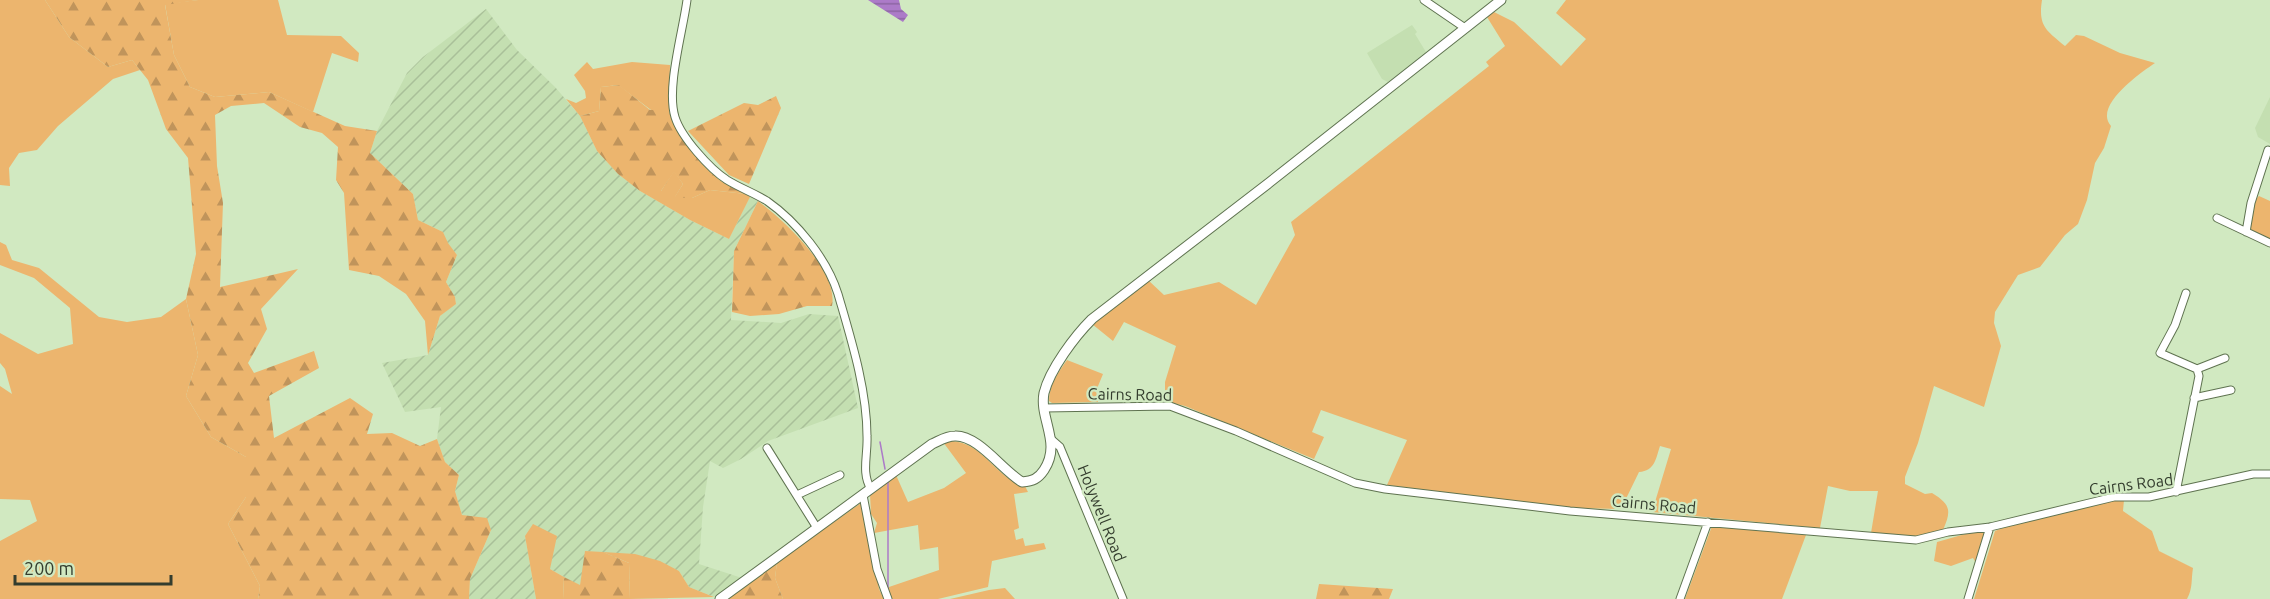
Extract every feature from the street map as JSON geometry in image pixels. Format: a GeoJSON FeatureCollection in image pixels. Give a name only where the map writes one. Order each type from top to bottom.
{"type":"FeatureCollection","features":[{"type":"Feature","properties":{"kind":"main road"},"geometry":{"type":"LineString","coordinates":[[720,599],[932,444],[947,437],[958,435],[970,440],[1022,482],[1039,478],[1046,467],[1052,440],[1044,408],[1044,393],[1054,372],[1076,338],[1092,319],[1501,0]]}},
{"type":"Feature","properties":{"kind":"street"},"geometry":{"type":"LineString","coordinates":[[687,0],[673,82],[675,117],[690,143],[724,178],[766,201],[782,214],[822,260],[838,294],[867,417],[865,473],[867,492],[877,569],[888,599]]}},
{"type":"Feature","properties":{"kind":"street"},"geometry":{"type":"LineString","coordinates":[[1425,0],[1465,28]]}},
{"type":"Feature","properties":{"kind":"street"},"geometry":{"type":"LineString","coordinates":[[2246,232],[2251,203],[2268,150]]}},
{"type":"Feature","properties":{"kind":"street"},"geometry":{"type":"LineString","coordinates":[[2217,218],[2270,243]]}},
{"type":"Feature","properties":{"kind":"street"},"geometry":{"type":"LineString","coordinates":[[2186,293],[2175,325],[2160,353],[2197,369],[2225,358]]}},
{"type":"Feature","properties":{"kind":"street"},"geometry":{"type":"LineString","coordinates":[[2176,492],[2199,376],[2197,369]]}},
{"type":"Feature","properties":{"kind":"street"},"geometry":{"type":"LineString","coordinates":[[2194,398],[2231,390]]}},
{"type":"Feature","properties":{"kind":"street","name":"Cairns Road"},"geometry":{"type":"LineString","coordinates":[[1044,408],[1170,406],[1236,431],[1356,483],[1396,490],[1547,508],[1916,540],[1948,532],[1990,527],[2114,497],[2150,497],[2253,474],[2270,474]]}},
{"type":"Feature","properties":{"kind":"street","name":"Holywell Road"},"geometry":{"type":"LineString","coordinates":[[1052,440],[1060,447],[1123,599]]}},
{"type":"Feature","properties":{"kind":"street"},"geometry":{"type":"LineString","coordinates":[[767,448],[817,528]]}},
{"type":"Feature","properties":{"kind":"street"},"geometry":{"type":"LineString","coordinates":[[797,495],[840,475]]}},
{"type":"Feature","properties":{"kind":"street"},"geometry":{"type":"LineString","coordinates":[[1680,599],[1708,522]]}},
{"type":"Feature","properties":{"kind":"street"},"geometry":{"type":"LineString","coordinates":[[1968,599],[1990,527]]}},
{"type":"Feature","properties":{"kind":"shaded area"},"geometry":{"type":"Polygon","coordinates":[[[868,0],[899,0],[901,9],[908,15],[903,22],[868,0]]]}},
{"type":"Feature","properties":{"kind":"shaded area"},"geometry":{"type":"Polygon","coordinates":[[[486,9],[517,50],[555,87],[580,116],[597,151],[618,174],[640,191],[729,239],[750,197],[758,201],[734,251],[731,320],[781,323],[809,314],[838,316],[858,408],[768,441],[723,468],[710,461],[703,507],[699,564],[742,578],[714,597],[689,587],[679,571],[586,551],[580,586],[550,569],[525,536],[536,599],[469,599],[470,579],[491,530],[462,515],[455,491],[459,475],[445,462],[437,439],[441,407],[405,412],[382,363],[428,355],[440,316],[456,303],[446,282],[457,255],[447,243],[443,232],[418,220],[413,194],[370,153],[377,131],[407,73],[423,57],[486,9]]]}},
{"type":"Feature","properties":{"kind":"shaded area"},"geometry":{"type":"Polygon","coordinates":[[[1412,25],[1426,52],[1388,82],[1382,79],[1367,53],[1412,25]]]}},
{"type":"Feature","properties":{"kind":"shaded area"},"geometry":{"type":"Polygon","coordinates":[[[2270,97],[2270,144],[2258,137],[2255,128],[2270,97]]]}},
{"type":"Feature","properties":{"kind":"green space"},"geometry":{"type":"Polygon","coordinates":[[[0,0],[45,0],[69,37],[108,67],[132,60],[140,70],[113,79],[58,126],[37,150],[19,153],[9,168],[10,186],[0,185],[0,0]]]}},
{"type":"Feature","properties":{"kind":"green space"},"geometry":{"type":"Polygon","coordinates":[[[45,0],[198,0],[165,5],[174,55],[190,87],[215,97],[269,92],[345,126],[377,131],[370,153],[413,194],[418,220],[443,232],[457,255],[446,282],[455,297],[456,304],[440,316],[428,355],[425,321],[406,294],[379,276],[349,270],[344,193],[336,180],[338,147],[322,133],[300,127],[264,103],[231,106],[215,115],[217,166],[223,203],[220,287],[298,269],[261,309],[267,329],[248,363],[254,373],[314,351],[319,368],[269,396],[274,438],[350,398],[373,414],[367,434],[392,433],[420,446],[437,439],[445,462],[459,475],[455,491],[462,515],[487,518],[491,530],[470,579],[469,599],[258,599],[260,586],[228,524],[246,497],[246,457],[211,437],[186,396],[198,355],[186,299],[196,254],[188,158],[166,129],[148,80],[132,60],[108,67],[69,37],[45,0]]]}},
{"type":"Feature","properties":{"kind":"green space"},"geometry":{"type":"Polygon","coordinates":[[[198,0],[278,0],[287,35],[341,36],[359,53],[358,62],[332,53],[313,112],[269,92],[215,97],[190,87],[174,55],[165,4],[198,0]]]}},
{"type":"Feature","properties":{"kind":"green space"},"geometry":{"type":"Polygon","coordinates":[[[1566,0],[2042,0],[2041,16],[2045,27],[2065,46],[2076,35],[2084,36],[2120,53],[2155,63],[2130,82],[2113,100],[2108,109],[2107,118],[2111,126],[2104,148],[2095,163],[2087,200],[2078,224],[2065,235],[2040,267],[2018,275],[1995,312],[1994,323],[2001,346],[1984,407],[1934,386],[1918,443],[1905,477],[1905,484],[1925,494],[1932,493],[1946,504],[1948,517],[1943,530],[1917,536],[1871,533],[1878,491],[1850,491],[1828,486],[1820,528],[1652,512],[1671,449],[1660,446],[1652,466],[1639,472],[1621,509],[1571,508],[1387,485],[1407,440],[1321,410],[1312,432],[1324,437],[1314,459],[1185,406],[1165,401],[1165,382],[1176,346],[1124,322],[1113,341],[1092,324],[1148,280],[1164,295],[1219,282],[1256,305],[1295,235],[1291,222],[1489,66],[1486,62],[1505,46],[1487,17],[1494,12],[1514,22],[1561,66],[1586,39],[1556,13],[1566,0]]]}},
{"type":"Feature","properties":{"kind":"green space"},"geometry":{"type":"Polygon","coordinates":[[[587,62],[593,69],[632,62],[670,65],[669,110],[651,110],[618,85],[601,87],[599,111],[580,116],[566,99],[576,103],[586,98],[585,91],[574,75],[587,62]]]}},
{"type":"Feature","properties":{"kind":"green space"},"geometry":{"type":"Polygon","coordinates":[[[619,85],[650,110],[669,110],[676,128],[697,158],[721,181],[746,194],[710,190],[692,198],[674,198],[683,184],[674,172],[661,191],[640,191],[618,174],[597,151],[580,116],[599,111],[601,87],[619,85]]]}},
{"type":"Feature","properties":{"kind":"green space"},"geometry":{"type":"Polygon","coordinates":[[[776,96],[781,108],[749,184],[729,175],[688,131],[744,103],[758,105],[776,96]]]}},
{"type":"Feature","properties":{"kind":"green space"},"geometry":{"type":"Polygon","coordinates":[[[674,171],[683,184],[675,197],[692,198],[710,190],[746,194],[750,197],[729,239],[640,191],[661,191],[674,171]]]}},
{"type":"Feature","properties":{"kind":"green space"},"geometry":{"type":"Polygon","coordinates":[[[2259,196],[2270,201],[2270,240],[2252,232],[2250,227],[2254,201],[2259,196]]]}},
{"type":"Feature","properties":{"kind":"green space"},"geometry":{"type":"Polygon","coordinates":[[[758,201],[795,233],[819,262],[832,292],[832,306],[807,306],[779,314],[750,316],[732,312],[734,251],[758,201]]]}},
{"type":"Feature","properties":{"kind":"green space"},"geometry":{"type":"Polygon","coordinates":[[[0,242],[6,245],[12,260],[39,268],[99,317],[127,322],[161,317],[186,299],[198,355],[186,396],[211,437],[246,457],[246,497],[228,524],[260,586],[258,599],[0,599],[0,541],[37,521],[30,500],[0,499],[0,386],[12,394],[5,369],[0,363],[0,333],[38,354],[73,344],[70,308],[34,278],[0,265],[0,242]]]}},
{"type":"Feature","properties":{"kind":"green space"},"geometry":{"type":"Polygon","coordinates":[[[1067,360],[1103,374],[1096,391],[1098,402],[1052,403],[1049,401],[1052,384],[1067,360]]]}},
{"type":"Feature","properties":{"kind":"green space"},"geometry":{"type":"Polygon","coordinates":[[[952,441],[973,448],[1006,476],[1025,486],[1028,492],[1014,494],[1019,528],[1014,530],[1016,540],[1023,538],[1025,546],[1044,543],[1046,549],[992,561],[988,587],[938,599],[892,599],[886,588],[939,570],[938,547],[920,550],[918,525],[874,533],[877,523],[871,514],[870,494],[896,475],[908,502],[944,488],[966,473],[943,442],[952,441]]]}},
{"type":"Feature","properties":{"kind":"green space"},"geometry":{"type":"Polygon","coordinates":[[[2114,499],[2124,500],[2123,511],[2152,531],[2159,551],[2193,568],[2191,588],[2187,599],[1974,599],[1995,531],[2114,499]]]}},
{"type":"Feature","properties":{"kind":"green space"},"geometry":{"type":"Polygon","coordinates":[[[861,503],[869,528],[879,589],[884,599],[783,599],[775,578],[777,562],[861,503]]]}},
{"type":"Feature","properties":{"kind":"green space"},"geometry":{"type":"Polygon","coordinates":[[[533,524],[557,536],[550,569],[564,577],[563,599],[536,599],[525,536],[533,524]]]}},
{"type":"Feature","properties":{"kind":"green space"},"geometry":{"type":"Polygon","coordinates":[[[1712,526],[1806,535],[1782,599],[1685,599],[1712,526]]]}},
{"type":"Feature","properties":{"kind":"green space"},"geometry":{"type":"Polygon","coordinates":[[[1990,527],[1976,563],[1973,558],[1951,566],[1934,561],[1937,542],[1990,527]]]}},
{"type":"Feature","properties":{"kind":"green space"},"geometry":{"type":"Polygon","coordinates":[[[585,551],[603,552],[629,563],[630,599],[563,599],[564,577],[580,585],[585,551]]]}},
{"type":"Feature","properties":{"kind":"green space"},"geometry":{"type":"Polygon","coordinates":[[[603,552],[635,554],[660,561],[679,571],[689,587],[714,597],[630,599],[629,563],[603,552]]]}},
{"type":"Feature","properties":{"kind":"green space"},"geometry":{"type":"Polygon","coordinates":[[[777,562],[775,578],[783,599],[726,599],[777,562]]]}},
{"type":"Feature","properties":{"kind":"green space"},"geometry":{"type":"Polygon","coordinates":[[[1319,584],[1393,589],[1389,599],[1316,599],[1319,584]]]}},
{"type":"Feature","properties":{"kind":"green space"},"geometry":{"type":"Polygon","coordinates":[[[1005,588],[1015,599],[950,599],[989,590],[1005,588]]]}},
{"type":"Feature","properties":{"kind":"waterway"},"geometry":{"type":"LineString","coordinates":[[880,442],[885,469]]}},
{"type":"Feature","properties":{"kind":"waterway"},"geometry":{"type":"LineString","coordinates":[[888,482],[888,588]]}}]}
